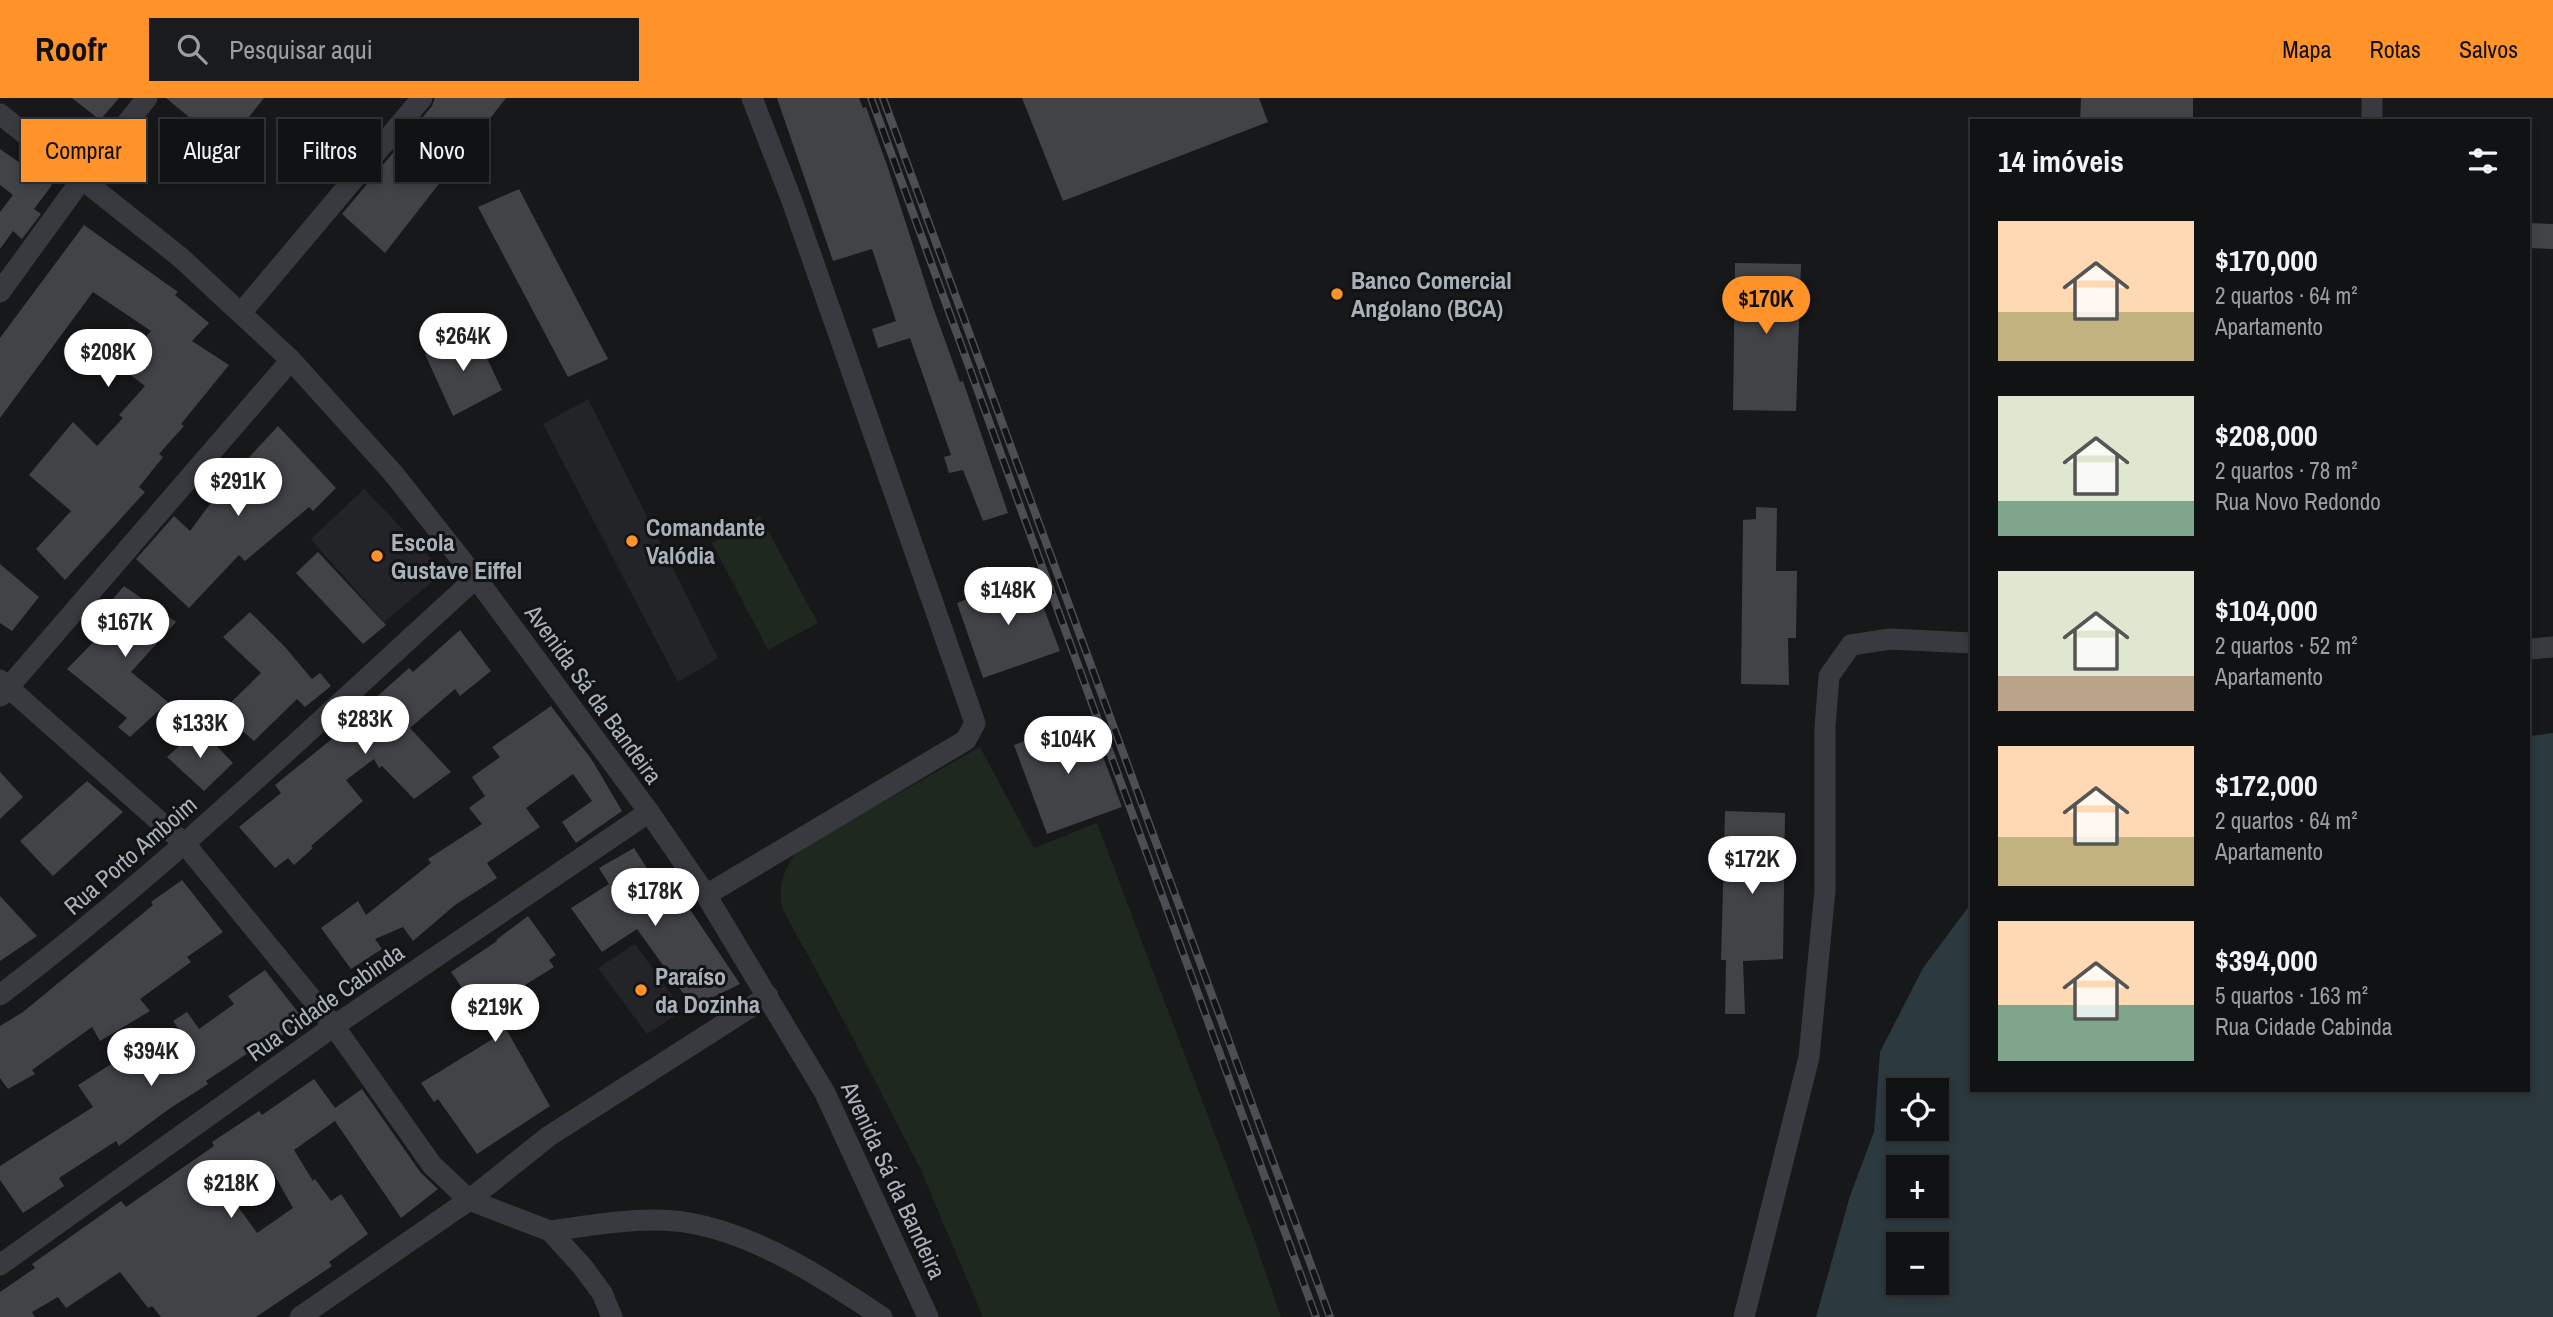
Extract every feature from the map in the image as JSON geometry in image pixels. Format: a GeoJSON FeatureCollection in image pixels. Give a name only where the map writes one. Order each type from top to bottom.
{"type":"FeatureCollection","features":[{"type":"Feature","properties":{"kind":"street"},"geometry":{"type":"LineString","coordinates":[[130,119],[147,98]]}},
{"type":"Feature","properties":{"kind":"street"},"geometry":{"type":"LineString","coordinates":[[241,313],[422,98]]}},
{"type":"Feature","properties":{"kind":"street"},"geometry":{"type":"LineString","coordinates":[[706,895],[966,740],[975,723],[797,214],[752,98]]}},
{"type":"Feature","properties":{"kind":"street"},"geometry":{"type":"LineString","coordinates":[[2372,98],[2372,119]]}},
{"type":"Feature","properties":{"kind":"street","name":"Avenida Sá da Bandeira"},"geometry":{"type":"LineString","coordinates":[[0,114],[21,131]]}},
{"type":"Feature","properties":{"kind":"street"},"geometry":{"type":"LineString","coordinates":[[0,292],[80,182]]}},
{"type":"Feature","properties":{"kind":"street","name":"Avenida Sá da Bandeira"},"geometry":{"type":"LineString","coordinates":[[86,182],[180,257],[291,360],[393,473],[476,578],[649,811],[706,895],[825,1093],[928,1317]]}},
{"type":"Feature","properties":{"kind":"street"},"geometry":{"type":"LineString","coordinates":[[291,360],[3,689],[185,844],[334,1026],[432,1165],[469,1200],[550,1231],[582,1266],[601,1293],[612,1317]]}},
{"type":"Feature","properties":{"kind":"street","name":"Rua Porto Amboim"},"geometry":{"type":"LineString","coordinates":[[0,995],[70,941],[185,844],[476,578]]}},
{"type":"Feature","properties":{"kind":"street"},"geometry":{"type":"LineString","coordinates":[[1744,1317],[1809,1058],[1825,890],[1825,727],[1829,676],[1851,645],[1890,639],[1970,643]]}},
{"type":"Feature","properties":{"kind":"street"},"geometry":{"type":"LineString","coordinates":[[2530,649],[2553,647]]}},
{"type":"Feature","properties":{"kind":"street","name":"Rua Cidade Cabinda"},"geometry":{"type":"LineString","coordinates":[[0,1265],[334,1026],[649,811]]}},
{"type":"Feature","properties":{"kind":"street"},"geometry":{"type":"LineString","coordinates":[[300,1317],[469,1200],[550,1136],[768,996]]}},
{"type":"Feature","properties":{"kind":"street"},"geometry":{"type":"LineString","coordinates":[[550,1231],[624,1221],[687,1223],[711,1228],[739,1236],[792,1262],[882,1317]]}},
{"type":"Feature","properties":{"kind":"shaded area","name":"Comandante Valódia"},"geometry":{"type":"Polygon","coordinates":[[[588,399],[718,658],[678,682],[543,424],[588,399]]]}},
{"type":"Feature","properties":{"kind":"shaded area","name":"Escola Gustave Eiffel"},"geometry":{"type":"Polygon","coordinates":[[[364,489],[444,572],[384,622],[311,539],[364,489]]]}},
{"type":"Feature","properties":{"kind":"shaded area"},"geometry":{"type":"Polygon","coordinates":[[[760,516],[818,623],[768,650],[712,543],[760,516]]]}},
{"type":"Feature","properties":{"kind":"shaded area"},"geometry":{"type":"Polygon","coordinates":[[[2553,733],[2553,1317],[1816,1317],[1850,1196],[1874,1132],[1880,1052],[1923,968],[1970,905],[1970,1092],[2530,1092],[2530,736],[2553,733]]]}},
{"type":"Feature","properties":{"kind":"shaded area"},"geometry":{"type":"Polygon","coordinates":[[[980,747],[1034,848],[1097,823],[1250,1227],[1281,1317],[983,1317],[920,1168],[782,908],[781,892],[785,871],[797,851],[980,747]]]}},
{"type":"Feature","properties":{"kind":"shaded area","name":"Paraíso da Dozinha"},"geometry":{"type":"Polygon","coordinates":[[[635,944],[683,1011],[647,1034],[598,968],[635,944]]]}},
{"type":"Feature","properties":{"kind":"building"},"geometry":{"type":"Polygon","coordinates":[[[72,98],[119,98],[99,119],[72,98]]]}},
{"type":"Feature","properties":{"kind":"building"},"geometry":{"type":"Polygon","coordinates":[[[166,98],[264,98],[247,119],[191,119],[166,98]]]}},
{"type":"Feature","properties":{"kind":"building"},"geometry":{"type":"Polygon","coordinates":[[[435,98],[506,98],[489,120],[421,119],[435,98]]]}},
{"type":"Feature","properties":{"kind":"building"},"geometry":{"type":"Polygon","coordinates":[[[777,98],[859,98],[863,108],[866,107],[933,307],[960,382],[963,381],[1008,513],[983,521],[963,470],[949,473],[944,457],[951,455],[910,338],[878,348],[872,329],[896,321],[872,249],[833,261],[777,98]]]}},
{"type":"Feature","properties":{"kind":"building"},"geometry":{"type":"Polygon","coordinates":[[[1022,98],[1259,98],[1268,122],[1063,201],[1022,98]]]}},
{"type":"Feature","properties":{"kind":"building"},"geometry":{"type":"Polygon","coordinates":[[[2081,98],[2193,98],[2193,119],[2080,119],[2081,98]]]}},
{"type":"Feature","properties":{"kind":"building"},"geometry":{"type":"Polygon","coordinates":[[[0,149],[21,164],[21,182],[48,182],[52,185],[34,209],[41,214],[22,239],[13,231],[0,249],[0,212],[13,195],[0,185],[0,149]]]}},
{"type":"Feature","properties":{"kind":"building"},"geometry":{"type":"Polygon","coordinates":[[[395,150],[395,182],[440,182],[385,253],[342,214],[369,182],[381,182],[381,167],[395,150]]]}},
{"type":"Feature","properties":{"kind":"building"},"geometry":{"type":"Polygon","coordinates":[[[519,189],[608,359],[568,377],[478,207],[519,189]]]}},
{"type":"Feature","properties":{"kind":"building"},"geometry":{"type":"Polygon","coordinates":[[[2530,223],[2553,224],[2553,249],[2530,248],[2530,223]]]}},
{"type":"Feature","properties":{"kind":"building"},"geometry":{"type":"Polygon","coordinates":[[[84,225],[178,292],[175,295],[209,323],[192,341],[229,365],[181,424],[184,426],[159,454],[163,457],[139,487],[145,492],[65,580],[36,549],[71,511],[29,475],[73,422],[97,446],[123,418],[119,415],[145,386],[119,366],[151,331],[93,292],[0,418],[0,338],[84,225]]]}},
{"type":"Feature","properties":{"kind":"building"},"geometry":{"type":"Polygon","coordinates":[[[1735,263],[1801,264],[1796,411],[1733,410],[1735,263]]]}},
{"type":"Feature","properties":{"kind":"building"},"geometry":{"type":"Polygon","coordinates":[[[474,331],[502,390],[453,416],[425,354],[474,331]]]}},
{"type":"Feature","properties":{"kind":"building"},"geometry":{"type":"Polygon","coordinates":[[[278,426],[336,488],[313,511],[309,507],[245,561],[239,555],[189,608],[136,559],[174,516],[190,531],[238,466],[240,467],[278,426]]]}},
{"type":"Feature","properties":{"kind":"building"},"geometry":{"type":"Polygon","coordinates":[[[1756,507],[1777,508],[1776,571],[1797,571],[1796,638],[1788,638],[1789,685],[1741,684],[1743,520],[1756,519],[1756,507]]]}},
{"type":"Feature","properties":{"kind":"building"},"geometry":{"type":"Polygon","coordinates":[[[318,552],[386,625],[363,644],[296,573],[318,552]]]}},
{"type":"Feature","properties":{"kind":"building"},"geometry":{"type":"Polygon","coordinates":[[[0,564],[39,597],[12,631],[0,623],[0,564]]]}},
{"type":"Feature","properties":{"kind":"building"},"geometry":{"type":"Polygon","coordinates":[[[1031,574],[1060,651],[983,678],[957,603],[1031,574]]]}},
{"type":"Feature","properties":{"kind":"building"},"geometry":{"type":"Polygon","coordinates":[[[124,586],[176,622],[131,672],[168,702],[130,737],[118,727],[127,718],[67,669],[106,629],[103,626],[110,617],[102,612],[124,586]]]}},
{"type":"Feature","properties":{"kind":"building"},"geometry":{"type":"Polygon","coordinates":[[[250,612],[312,679],[320,673],[331,686],[305,707],[297,699],[254,741],[221,712],[261,673],[223,637],[250,612]]]}},
{"type":"Feature","properties":{"kind":"building"},"geometry":{"type":"Polygon","coordinates":[[[460,630],[491,671],[460,696],[455,689],[410,728],[451,772],[414,799],[382,766],[379,768],[374,759],[346,780],[363,801],[311,846],[313,848],[294,865],[288,858],[275,868],[239,827],[281,793],[275,785],[375,704],[372,701],[409,668],[413,672],[460,630]]]}},
{"type":"Feature","properties":{"kind":"building"},"geometry":{"type":"Polygon","coordinates":[[[551,706],[592,760],[622,811],[576,843],[562,822],[592,801],[573,774],[526,808],[540,827],[487,863],[497,878],[455,905],[413,941],[403,927],[375,939],[382,949],[351,969],[321,928],[358,901],[366,915],[431,863],[428,859],[482,824],[469,808],[485,796],[472,777],[500,757],[492,747],[551,706]]]}},
{"type":"Feature","properties":{"kind":"building"},"geometry":{"type":"Polygon","coordinates":[[[1088,717],[1122,807],[1047,834],[1014,745],[1088,717]]]}},
{"type":"Feature","properties":{"kind":"building"},"geometry":{"type":"Polygon","coordinates":[[[199,728],[233,763],[204,791],[167,757],[199,728]]]}},
{"type":"Feature","properties":{"kind":"building"},"geometry":{"type":"Polygon","coordinates":[[[0,772],[23,797],[0,819],[0,772]]]}},
{"type":"Feature","properties":{"kind":"building"},"geometry":{"type":"Polygon","coordinates":[[[87,781],[123,812],[53,876],[20,841],[87,781]]]}},
{"type":"Feature","properties":{"kind":"building"},"geometry":{"type":"Polygon","coordinates":[[[1725,811],[1785,813],[1783,959],[1743,961],[1745,1014],[1725,1014],[1726,960],[1721,960],[1725,811]]]}},
{"type":"Feature","properties":{"kind":"building"},"geometry":{"type":"Polygon","coordinates":[[[634,848],[676,914],[687,905],[740,984],[693,1007],[637,929],[602,952],[571,908],[609,884],[599,868],[634,848]]]}},
{"type":"Feature","properties":{"kind":"building"},"geometry":{"type":"Polygon","coordinates":[[[182,880],[223,932],[187,957],[191,962],[140,999],[150,1011],[100,1041],[92,1027],[32,1070],[35,1074],[8,1089],[0,1078],[0,1026],[23,1012],[153,905],[151,902],[182,880]]]}},
{"type":"Feature","properties":{"kind":"building"},"geometry":{"type":"Polygon","coordinates":[[[0,896],[37,936],[0,961],[0,896]]]}},
{"type":"Feature","properties":{"kind":"building"},"geometry":{"type":"Polygon","coordinates":[[[528,916],[556,955],[549,960],[554,967],[494,1008],[550,1106],[477,1154],[438,1099],[434,1102],[421,1083],[496,1037],[451,972],[528,916]]]}},
{"type":"Feature","properties":{"kind":"building"},"geometry":{"type":"Polygon","coordinates":[[[265,970],[304,1020],[266,1046],[263,1043],[206,1081],[208,1084],[119,1146],[116,1141],[59,1178],[64,1186],[23,1213],[0,1180],[0,1166],[93,1107],[78,1085],[124,1056],[133,1068],[183,1035],[173,1021],[187,1012],[199,1029],[234,1004],[228,996],[265,970]]]}},
{"type":"Feature","properties":{"kind":"building"},"geometry":{"type":"Polygon","coordinates":[[[314,1079],[335,1108],[362,1089],[421,1173],[438,1189],[401,1218],[335,1121],[294,1150],[313,1181],[315,1179],[331,1201],[341,1194],[368,1234],[329,1262],[332,1266],[256,1317],[161,1317],[152,1306],[148,1308],[120,1272],[66,1308],[58,1297],[32,1312],[35,1317],[0,1317],[0,1292],[35,1268],[32,1264],[121,1201],[126,1207],[214,1146],[212,1142],[259,1111],[262,1115],[314,1079]],[[271,1169],[231,1197],[257,1233],[293,1208],[271,1169]]]}},
{"type":"Feature","properties":{"kind":"railway"},"geometry":{"type":"LineString","coordinates":[[871,98],[1316,1317]]}},
{"type":"Feature","properties":{"kind":"railway"},"geometry":{"type":"LineString","coordinates":[[883,98],[1330,1317]]}},
{"type":"Feature","properties":{"kind":"place","name":"Banco Comercial Angolano (BCA)"},"geometry":{"type":"Point","coordinates":[1337,294]}},
{"type":"Feature","properties":{"kind":"place","name":"Comandante Valódia"},"geometry":{"type":"Point","coordinates":[632,541]}},
{"type":"Feature","properties":{"kind":"place","name":"Escola Gustave Eiffel"},"geometry":{"type":"Point","coordinates":[377,556]}},
{"type":"Feature","properties":{"kind":"place","name":"Paraíso da Dozinha"},"geometry":{"type":"Point","coordinates":[641,990]}}]}
